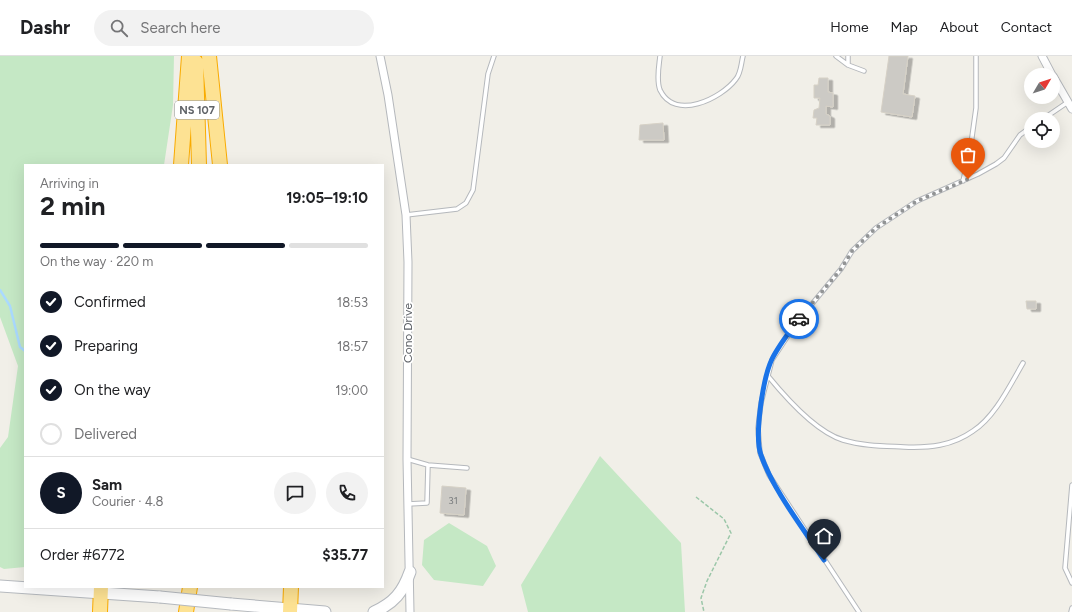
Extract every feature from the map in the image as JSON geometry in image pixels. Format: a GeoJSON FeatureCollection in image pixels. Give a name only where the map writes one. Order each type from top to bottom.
{"type":"FeatureCollection","features":[{"type":"Feature","properties":{"kind":"highway"},"geometry":{"type":"LineString","coordinates":[[181,164],[189,56]]}},
{"type":"Feature","properties":{"kind":"highway","name":"NS 107"},"geometry":{"type":"LineString","coordinates":[[196,56],[199,164]]}},
{"type":"Feature","properties":{"kind":"highway"},"geometry":{"type":"LineString","coordinates":[[209,56],[220,164]]}},
{"type":"Feature","properties":{"kind":"highway"},"geometry":{"type":"LineString","coordinates":[[186,612],[190,588]]}},
{"type":"Feature","properties":{"kind":"highway"},"geometry":{"type":"LineString","coordinates":[[290,610],[291,588]]}},
{"type":"Feature","properties":{"kind":"highway"},"geometry":{"type":"LineString","coordinates":[[100,612],[101,590]]}},
{"type":"Feature","properties":{"kind":"street","name":"Cono Drive"},"geometry":{"type":"LineString","coordinates":[[380,56],[391,109],[406,215],[408,262],[407,459],[410,612]]}},
{"type":"Feature","properties":{"kind":"street"},"geometry":{"type":"LineString","coordinates":[[1042,56],[1049,68]]}},
{"type":"Feature","properties":{"kind":"street"},"geometry":{"type":"LineString","coordinates":[[1060,88],[1072,109]]}},
{"type":"Feature","properties":{"kind":"street"},"geometry":{"type":"LineString","coordinates":[[374,612],[395,600],[405,586],[410,572]]}},
{"type":"Feature","properties":{"kind":"street"},"geometry":{"type":"LineString","coordinates":[[0,586],[24,587]]}},
{"type":"Feature","properties":{"kind":"street"},"geometry":{"type":"LineString","coordinates":[[50,588],[101,590],[290,610],[325,612]]}},
{"type":"Feature","properties":{"kind":"lane"},"geometry":{"type":"LineString","coordinates":[[406,215],[457,209],[466,203],[473,190],[488,74],[494,56]]}},
{"type":"Feature","properties":{"kind":"lane"},"geometry":{"type":"LineString","coordinates":[[660,56],[658,78],[660,89],[668,100],[680,106],[697,104],[714,99],[726,90],[740,73],[743,56]]}},
{"type":"Feature","properties":{"kind":"lane"},"geometry":{"type":"LineString","coordinates":[[836,56],[848,65],[864,71]]}},
{"type":"Feature","properties":{"kind":"lane"},"geometry":{"type":"LineString","coordinates":[[848,56],[848,65]]}},
{"type":"Feature","properties":{"kind":"lane"},"geometry":{"type":"LineString","coordinates":[[963,181],[971,144],[976,108],[976,56]]}},
{"type":"Feature","properties":{"kind":"lane"},"geometry":{"type":"LineString","coordinates":[[1053,112],[1068,102]]}},
{"type":"Feature","properties":{"kind":"lane"},"geometry":{"type":"LineString","coordinates":[[858,612],[769,476],[760,454],[758,428],[761,403],[772,360],[796,322],[841,269],[859,243],[876,228],[906,207],[928,195],[963,181],[987,169],[1004,158],[1020,135],[1024,132]]}},
{"type":"Feature","properties":{"kind":"lane"},"geometry":{"type":"LineString","coordinates":[[768,376],[793,405],[826,431],[842,440],[878,446],[930,448],[946,444],[974,431],[1004,396],[1023,363]]}},
{"type":"Feature","properties":{"kind":"lane"},"geometry":{"type":"LineString","coordinates":[[407,459],[428,465],[466,468]]}},
{"type":"Feature","properties":{"kind":"lane"},"geometry":{"type":"LineString","coordinates":[[408,504],[427,503],[428,465]]}},
{"type":"Feature","properties":{"kind":"lane"},"geometry":{"type":"LineString","coordinates":[[1072,485],[1065,568],[1072,583]]}},
{"type":"Feature","properties":{"kind":"lane"},"geometry":{"type":"LineString","coordinates":[[1071,612],[1072,608]]}},
{"type":"Feature","properties":{"kind":"path"},"geometry":{"type":"LineString","coordinates":[[696,497],[724,519],[731,533],[707,581],[701,598],[704,612]]}},
{"type":"Feature","properties":{"kind":"green space"},"geometry":{"type":"Polygon","coordinates":[[[0,56],[174,56],[173,105],[164,164],[24,164],[24,567],[4,569],[0,567],[0,448],[8,437],[18,366],[0,317],[0,56]]]}},
{"type":"Feature","properties":{"kind":"green space"},"geometry":{"type":"Polygon","coordinates":[[[600,456],[681,543],[685,612],[528,612],[521,585],[600,456]]]}},
{"type":"Feature","properties":{"kind":"green space"},"geometry":{"type":"Polygon","coordinates":[[[449,523],[487,546],[496,566],[483,586],[434,580],[422,565],[424,540],[449,523]]]}},
{"type":"Feature","properties":{"kind":"building"},"geometry":{"type":"Polygon","coordinates":[[[889,56],[908,56],[903,94],[915,96],[912,117],[881,112],[889,56]]]}},
{"type":"Feature","properties":{"kind":"building"},"geometry":{"type":"Polygon","coordinates":[[[819,78],[828,78],[828,92],[833,93],[833,107],[826,106],[826,114],[830,116],[830,125],[816,125],[817,118],[813,118],[814,110],[819,108],[820,98],[814,98],[814,85],[818,85],[819,78]]]}},
{"type":"Feature","properties":{"kind":"building"},"geometry":{"type":"Polygon","coordinates":[[[663,123],[664,140],[639,140],[640,125],[663,123]]]}},
{"type":"Feature","properties":{"kind":"building"},"geometry":{"type":"Polygon","coordinates":[[[1026,301],[1036,301],[1036,309],[1027,309],[1026,301]]]}},
{"type":"Feature","properties":{"kind":"building"},"geometry":{"type":"Polygon","coordinates":[[[442,486],[466,488],[464,515],[440,513],[442,486]]]}},
{"type":"Feature","properties":{"kind":"waterway"},"geometry":{"type":"LineString","coordinates":[[0,290],[10,306],[20,347],[24,350]]}},
{"type":"Feature","properties":{"kind":"way so far"},"geometry":{"type":"LineString","coordinates":[[799,319],[841,269],[852,251],[867,235],[906,207],[928,195],[968,179]]}},
{"type":"Feature","properties":{"kind":"route"},"geometry":{"type":"LineString","coordinates":[[799,319],[772,360],[761,403],[758,428],[760,454],[769,476],[824,560]]}}]}
